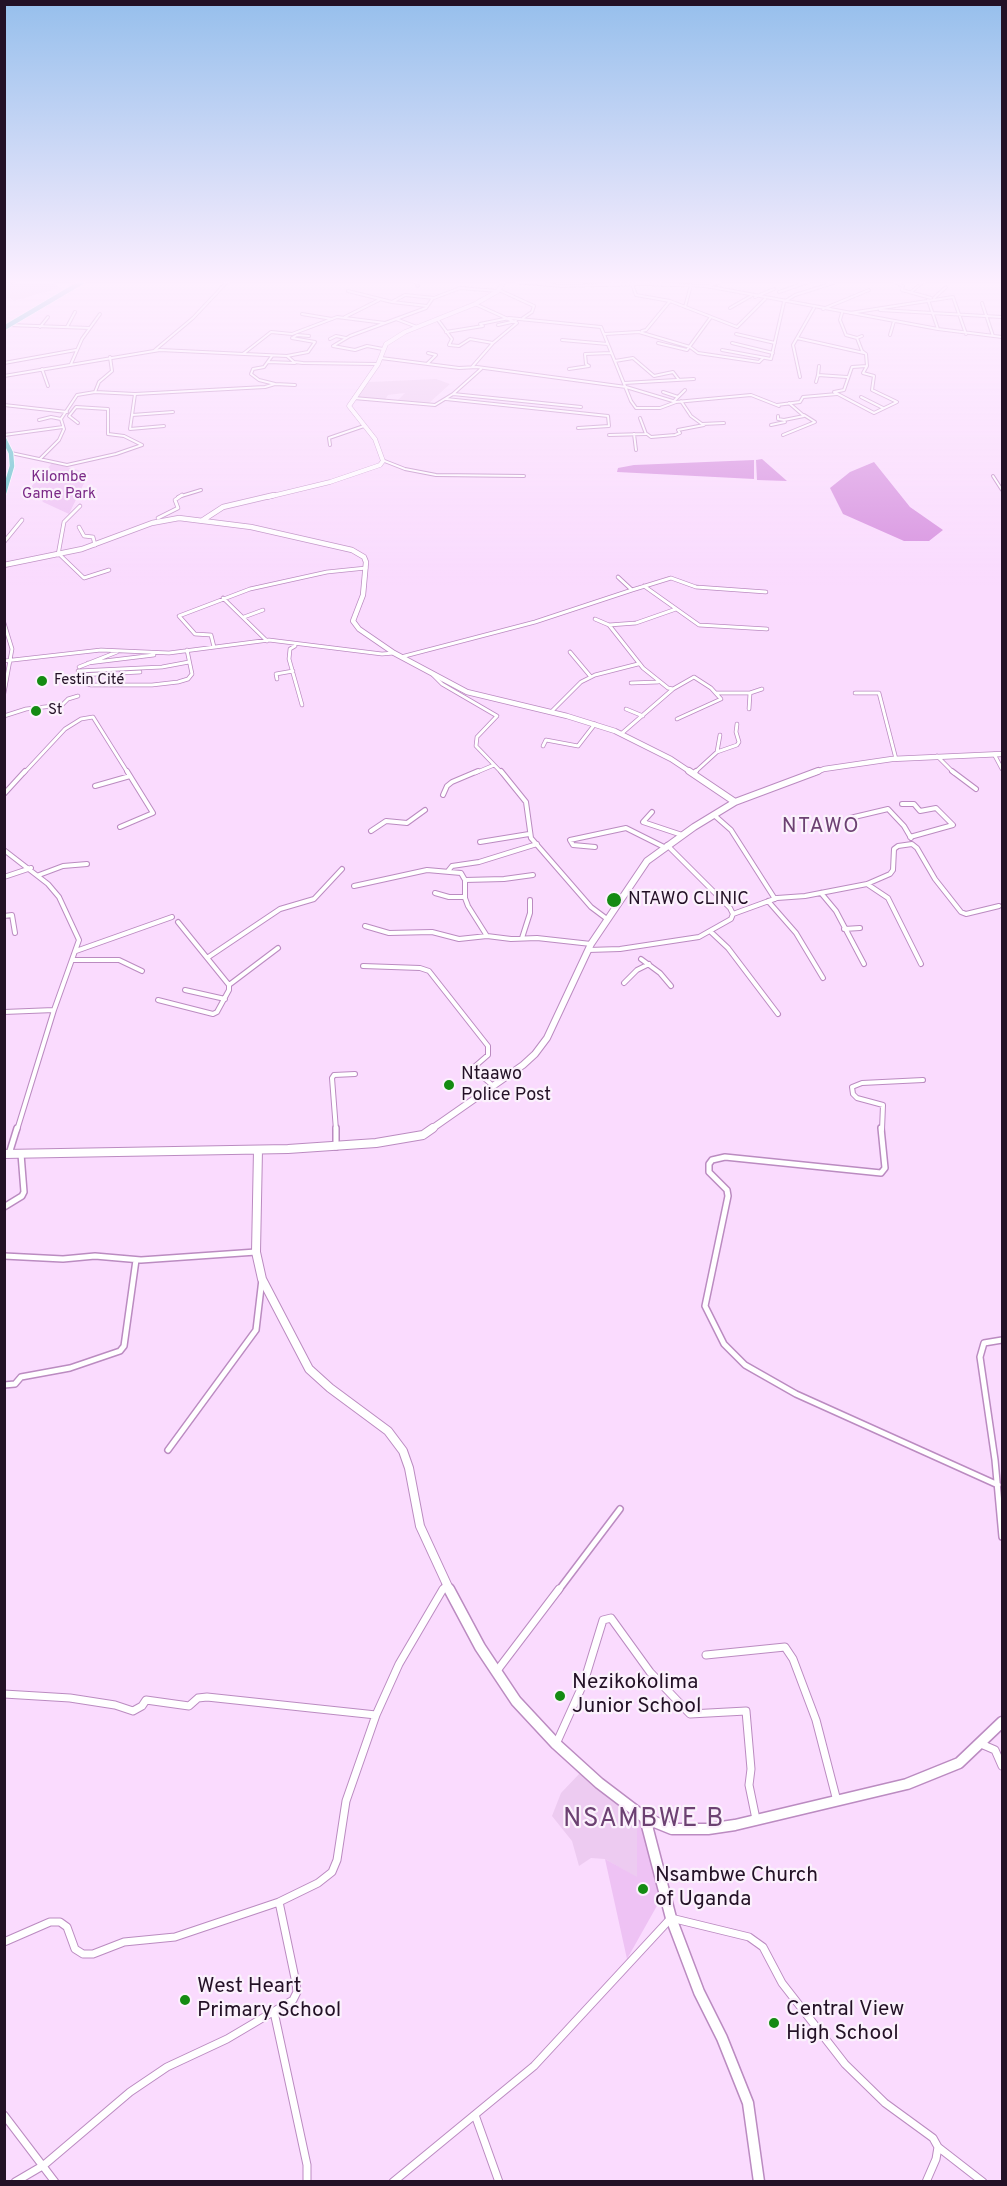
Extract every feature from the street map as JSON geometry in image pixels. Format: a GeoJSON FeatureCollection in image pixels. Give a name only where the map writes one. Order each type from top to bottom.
{"type":"FeatureCollection","features":[{"type":"Feature","properties":{"kind":"highway"},"geometry":{"type":"LineString","coordinates":[[4,437],[11,453],[11,475],[4,493]]}},
{"type":"Feature","properties":{"kind":"street"},"geometry":{"type":"LineString","coordinates":[[95,392],[98,384]]}},
{"type":"Feature","properties":{"kind":"street"},"geometry":{"type":"LineString","coordinates":[[275,384],[295,385]]}},
{"type":"Feature","properties":{"kind":"street"},"geometry":{"type":"LineString","coordinates":[[61,419],[75,397],[95,392],[135,394],[265,387],[275,384]]}},
{"type":"Feature","properties":{"kind":"street"},"geometry":{"type":"LineString","coordinates":[[203,519],[222,507],[342,479],[380,465],[382,460],[375,438],[349,407],[364,384]]}},
{"type":"Feature","properties":{"kind":"street"},"geometry":{"type":"LineString","coordinates":[[354,398],[426,405],[446,399],[464,384]]}},
{"type":"Feature","properties":{"kind":"street"},"geometry":{"type":"LineString","coordinates":[[616,384],[675,401],[751,395],[778,405],[800,402],[803,397],[837,394],[874,413],[897,400],[872,390],[873,384]]}},
{"type":"Feature","properties":{"kind":"street"},"geometry":{"type":"LineString","coordinates":[[625,385],[636,384]]}},
{"type":"Feature","properties":{"kind":"street"},"geometry":{"type":"LineString","coordinates":[[837,394],[834,392],[844,390],[845,384]]}},
{"type":"Feature","properties":{"kind":"street"},"geometry":{"type":"LineString","coordinates":[[625,385],[636,408],[660,408],[675,401],[685,390]]}},
{"type":"Feature","properties":{"kind":"street"},"geometry":{"type":"LineString","coordinates":[[663,392],[678,398]]}},
{"type":"Feature","properties":{"kind":"street"},"geometry":{"type":"LineString","coordinates":[[135,394],[130,429],[164,426]]}},
{"type":"Feature","properties":{"kind":"street"},"geometry":{"type":"LineString","coordinates":[[453,394],[581,407]]}},
{"type":"Feature","properties":{"kind":"street"},"geometry":{"type":"LineString","coordinates":[[861,397],[883,408]]}},
{"type":"Feature","properties":{"kind":"street"},"geometry":{"type":"LineString","coordinates":[[446,399],[608,416],[609,426],[578,428]]}},
{"type":"Feature","properties":{"kind":"street"},"geometry":{"type":"LineString","coordinates":[[681,401],[691,416],[704,425]]}},
{"type":"Feature","properties":{"kind":"street"},"geometry":{"type":"LineString","coordinates":[[783,435],[815,422],[789,403]]}},
{"type":"Feature","properties":{"kind":"street"},"geometry":{"type":"LineString","coordinates":[[4,405],[67,412]]}},
{"type":"Feature","properties":{"kind":"street"},"geometry":{"type":"LineString","coordinates":[[11,453],[71,464],[116,454],[142,445],[124,436],[108,434],[108,409],[76,406],[69,416],[78,423]]}},
{"type":"Feature","properties":{"kind":"street"},"geometry":{"type":"LineString","coordinates":[[132,416],[173,411]]}},
{"type":"Feature","properties":{"kind":"street"},"geometry":{"type":"LineString","coordinates":[[771,425],[804,415]]}},
{"type":"Feature","properties":{"kind":"street"},"geometry":{"type":"LineString","coordinates":[[778,416],[778,419],[785,421],[795,430]]}},
{"type":"Feature","properties":{"kind":"street"},"geometry":{"type":"LineString","coordinates":[[39,420],[51,417],[61,419]]}},
{"type":"Feature","properties":{"kind":"street"},"geometry":{"type":"LineString","coordinates":[[640,418],[647,434]]}},
{"type":"Feature","properties":{"kind":"street"},"geometry":{"type":"LineString","coordinates":[[40,459],[48,449],[56,445],[63,432],[61,419]]}},
{"type":"Feature","properties":{"kind":"street"},"geometry":{"type":"LineString","coordinates":[[609,435],[647,434],[651,437],[675,435],[680,433],[678,430],[724,423]]}},
{"type":"Feature","properties":{"kind":"street"},"geometry":{"type":"LineString","coordinates":[[4,437],[63,426]]}},
{"type":"Feature","properties":{"kind":"street"},"geometry":{"type":"LineString","coordinates":[[330,445],[329,438],[364,426]]}},
{"type":"Feature","properties":{"kind":"street"},"geometry":{"type":"LineString","coordinates":[[634,434],[636,450]]}},
{"type":"Feature","properties":{"kind":"street"},"geometry":{"type":"LineString","coordinates":[[382,460],[405,469],[436,475],[524,476]]}},
{"type":"Feature","properties":{"kind":"street"},"geometry":{"type":"LineString","coordinates":[[993,476],[1002,490]]}},
{"type":"Feature","properties":{"kind":"street"},"geometry":{"type":"LineString","coordinates":[[158,518],[178,508],[175,500],[179,496],[201,490]]}},
{"type":"Feature","properties":{"kind":"street"},"geometry":{"type":"LineString","coordinates":[[59,555],[64,521],[80,506]]}},
{"type":"Feature","properties":{"kind":"street"},"geometry":{"type":"LineString","coordinates":[[4,565],[59,555],[95,545],[161,520],[179,518],[203,519],[251,527],[344,547],[364,557],[366,568],[363,595],[353,621],[360,629],[394,653],[467,692],[551,712],[621,734],[652,749],[735,802]]}},
{"type":"Feature","properties":{"kind":"street"},"geometry":{"type":"LineString","coordinates":[[4,542],[22,520]]}},
{"type":"Feature","properties":{"kind":"street"},"geometry":{"type":"LineString","coordinates":[[79,527],[84,536],[93,537],[95,545]]}},
{"type":"Feature","properties":{"kind":"street"},"geometry":{"type":"LineString","coordinates":[[59,555],[84,578],[109,570]]}},
{"type":"Feature","properties":{"kind":"street"},"geometry":{"type":"LineString","coordinates":[[214,647],[211,635],[195,634],[179,616],[223,598],[327,572],[366,568]]}},
{"type":"Feature","properties":{"kind":"street"},"geometry":{"type":"LineString","coordinates":[[618,577],[632,590]]}},
{"type":"Feature","properties":{"kind":"street"},"geometry":{"type":"LineString","coordinates":[[401,657],[535,622],[671,578],[696,587],[766,592]]}},
{"type":"Feature","properties":{"kind":"street"},"geometry":{"type":"LineString","coordinates":[[644,586],[699,626],[767,629]]}},
{"type":"Feature","properties":{"kind":"street"},"geometry":{"type":"LineString","coordinates":[[223,598],[267,641]]}},
{"type":"Feature","properties":{"kind":"street"},"geometry":{"type":"LineString","coordinates":[[595,619],[609,625],[636,623],[676,609]]}},
{"type":"Feature","properties":{"kind":"street"},"geometry":{"type":"LineString","coordinates":[[244,617],[263,610]]}},
{"type":"Feature","properties":{"kind":"street"},"geometry":{"type":"LineString","coordinates":[[4,623],[11,646],[11,660],[4,693]]}},
{"type":"Feature","properties":{"kind":"street"},"geometry":{"type":"LineString","coordinates":[[609,625],[638,663],[661,683],[673,689]]}},
{"type":"Feature","properties":{"kind":"street"},"geometry":{"type":"LineString","coordinates":[[87,663],[111,662],[163,653],[267,641],[321,645],[382,654],[394,653]]}},
{"type":"Feature","properties":{"kind":"street"},"geometry":{"type":"LineString","coordinates":[[298,645],[289,651],[289,659],[302,705]]}},
{"type":"Feature","properties":{"kind":"street"},"geometry":{"type":"LineString","coordinates":[[4,661],[101,650],[163,653]]}},
{"type":"Feature","properties":{"kind":"street"},"geometry":{"type":"LineString","coordinates":[[79,672],[84,683],[152,685],[178,682],[191,677],[187,650]]}},
{"type":"Feature","properties":{"kind":"street"},"geometry":{"type":"LineString","coordinates":[[111,662],[117,652]]}},
{"type":"Feature","properties":{"kind":"street"},"geometry":{"type":"LineString","coordinates":[[79,672],[87,663],[117,652]]}},
{"type":"Feature","properties":{"kind":"street"},"geometry":{"type":"LineString","coordinates":[[570,652],[591,677]]}},
{"type":"Feature","properties":{"kind":"street"},"geometry":{"type":"LineString","coordinates":[[111,662],[121,670]]}},
{"type":"Feature","properties":{"kind":"street"},"geometry":{"type":"LineString","coordinates":[[551,712],[576,686],[591,677],[638,663]]}},
{"type":"Feature","properties":{"kind":"street"},"geometry":{"type":"LineString","coordinates":[[79,672],[190,664]]}},
{"type":"Feature","properties":{"kind":"street"},"geometry":{"type":"LineString","coordinates":[[79,672],[190,664]]}},
{"type":"Feature","properties":{"kind":"street"},"geometry":{"type":"LineString","coordinates":[[277,679],[276,674],[293,671]]}},
{"type":"Feature","properties":{"kind":"street"},"geometry":{"type":"LineString","coordinates":[[433,675],[442,684],[497,716],[476,741],[476,746],[526,802],[529,834],[591,907],[607,919]]}},
{"type":"Feature","properties":{"kind":"street"},"geometry":{"type":"LineString","coordinates":[[621,734],[673,689],[694,677],[716,693],[721,701],[706,705],[677,719]]}},
{"type":"Feature","properties":{"kind":"street"},"geometry":{"type":"LineString","coordinates":[[104,685],[116,678]]}},
{"type":"Feature","properties":{"kind":"street"},"geometry":{"type":"LineString","coordinates":[[631,683],[661,683]]}},
{"type":"Feature","properties":{"kind":"street"},"geometry":{"type":"LineString","coordinates":[[716,693],[750,693],[762,689]]}},
{"type":"Feature","properties":{"kind":"street"},"geometry":{"type":"LineString","coordinates":[[749,709],[750,693]]}},
{"type":"Feature","properties":{"kind":"street"},"geometry":{"type":"LineString","coordinates":[[855,693],[879,693],[896,759]]}},
{"type":"Feature","properties":{"kind":"street"},"geometry":{"type":"LineString","coordinates":[[4,717],[21,710],[62,705],[68,699],[78,696]]}},
{"type":"Feature","properties":{"kind":"street"},"geometry":{"type":"LineString","coordinates":[[626,709],[643,716]]}},
{"type":"Feature","properties":{"kind":"street"},"geometry":{"type":"LineString","coordinates":[[4,794],[65,729],[86,717],[95,718],[153,813],[152,816],[120,827]]}},
{"type":"Feature","properties":{"kind":"street"},"geometry":{"type":"LineString","coordinates":[[543,746],[546,740],[578,746],[595,724]]}},
{"type":"Feature","properties":{"kind":"street"},"geometry":{"type":"LineString","coordinates":[[693,774],[717,752],[732,748],[740,742],[736,732],[737,724]]}},
{"type":"Feature","properties":{"kind":"street"},"geometry":{"type":"LineString","coordinates":[[717,752],[720,735]]}},
{"type":"Feature","properties":{"kind":"street"},"geometry":{"type":"LineString","coordinates":[[994,754],[1002,769]]}},
{"type":"Feature","properties":{"kind":"street"},"geometry":{"type":"LineString","coordinates":[[4,850],[31,868],[58,897],[80,939],[7,1154],[258,1150],[402,1140],[423,1135],[523,1065],[542,1046],[589,947],[607,919],[647,861],[682,835],[735,802],[816,771],[896,759],[1002,754]]}},
{"type":"Feature","properties":{"kind":"street"},"geometry":{"type":"LineString","coordinates":[[938,756],[947,768],[975,789]]}},
{"type":"Feature","properties":{"kind":"street"},"geometry":{"type":"LineString","coordinates":[[443,795],[447,786],[452,782],[494,765]]}},
{"type":"Feature","properties":{"kind":"street"},"geometry":{"type":"LineString","coordinates":[[94,786],[130,776]]}},
{"type":"Feature","properties":{"kind":"street"},"geometry":{"type":"LineString","coordinates":[[902,804],[914,804],[920,811],[936,808],[953,825],[910,837]]}},
{"type":"Feature","properties":{"kind":"street"},"geometry":{"type":"LineString","coordinates":[[850,818],[888,809],[899,819],[935,879],[961,912],[966,914],[999,906]]}},
{"type":"Feature","properties":{"kind":"street"},"geometry":{"type":"LineString","coordinates":[[371,831],[386,821],[407,824],[425,810]]}},
{"type":"Feature","properties":{"kind":"street"},"geometry":{"type":"LineString","coordinates":[[652,812],[643,822],[682,835]]}},
{"type":"Feature","properties":{"kind":"street"},"geometry":{"type":"LineString","coordinates":[[714,815],[738,840],[775,899]]}},
{"type":"Feature","properties":{"kind":"street"},"geometry":{"type":"LineString","coordinates":[[595,847],[573,845],[570,840],[626,828],[666,846],[730,908],[733,914]]}},
{"type":"Feature","properties":{"kind":"street"},"geometry":{"type":"LineString","coordinates":[[480,842],[529,834]]}},
{"type":"Feature","properties":{"kind":"street"},"geometry":{"type":"LineString","coordinates":[[448,871],[453,866],[479,862],[537,844]]}},
{"type":"Feature","properties":{"kind":"street"},"geometry":{"type":"LineString","coordinates":[[365,926],[389,933],[432,932],[459,939],[487,936],[537,938],[589,947],[620,949],[675,941],[711,932],[725,924],[733,914],[768,901],[867,884],[886,877],[893,870],[894,849],[898,846],[912,844]]}},
{"type":"Feature","properties":{"kind":"street"},"geometry":{"type":"LineString","coordinates":[[39,875],[63,866],[87,864]]}},
{"type":"Feature","properties":{"kind":"street"},"geometry":{"type":"LineString","coordinates":[[4,877],[31,868]]}},
{"type":"Feature","properties":{"kind":"street"},"geometry":{"type":"LineString","coordinates":[[207,958],[280,909],[314,899],[342,869]]}},
{"type":"Feature","properties":{"kind":"street"},"geometry":{"type":"LineString","coordinates":[[354,886],[427,870],[461,873],[465,880],[465,897],[468,906],[487,936]]}},
{"type":"Feature","properties":{"kind":"street"},"geometry":{"type":"LineString","coordinates":[[465,880],[504,879],[533,875]]}},
{"type":"Feature","properties":{"kind":"street"},"geometry":{"type":"LineString","coordinates":[[867,884],[888,898],[921,964]]}},
{"type":"Feature","properties":{"kind":"street"},"geometry":{"type":"LineString","coordinates":[[435,893],[449,897],[465,897]]}},
{"type":"Feature","properties":{"kind":"street"},"geometry":{"type":"LineString","coordinates":[[821,893],[836,910],[864,964]]}},
{"type":"Feature","properties":{"kind":"street"},"geometry":{"type":"LineString","coordinates":[[522,938],[530,913],[530,900]]}},
{"type":"Feature","properties":{"kind":"street"},"geometry":{"type":"LineString","coordinates":[[768,901],[796,933],[823,978]]}},
{"type":"Feature","properties":{"kind":"street"},"geometry":{"type":"LineString","coordinates":[[4,916],[12,915],[15,933]]}},
{"type":"Feature","properties":{"kind":"street"},"geometry":{"type":"LineString","coordinates":[[76,951],[172,917]]}},
{"type":"Feature","properties":{"kind":"street"},"geometry":{"type":"LineString","coordinates":[[158,1000],[209,1015],[218,1012],[229,990],[229,985],[178,922]]}},
{"type":"Feature","properties":{"kind":"street"},"geometry":{"type":"LineString","coordinates":[[844,928],[860,928]]}},
{"type":"Feature","properties":{"kind":"street"},"geometry":{"type":"LineString","coordinates":[[711,932],[728,948],[778,1014]]}},
{"type":"Feature","properties":{"kind":"street"},"geometry":{"type":"LineString","coordinates":[[229,985],[278,948]]}},
{"type":"Feature","properties":{"kind":"street"},"geometry":{"type":"LineString","coordinates":[[641,958],[672,986]]}},
{"type":"Feature","properties":{"kind":"street"},"geometry":{"type":"LineString","coordinates":[[73,960],[118,960],[142,971]]}},
{"type":"Feature","properties":{"kind":"street"},"geometry":{"type":"LineString","coordinates":[[624,983],[637,970],[649,964]]}},
{"type":"Feature","properties":{"kind":"street"},"geometry":{"type":"LineString","coordinates":[[363,966],[420,968],[429,971],[488,1046],[488,1055],[473,1068],[493,1086]]}},
{"type":"Feature","properties":{"kind":"street"},"geometry":{"type":"LineString","coordinates":[[185,990],[225,999]]}},
{"type":"Feature","properties":{"kind":"street"},"geometry":{"type":"LineString","coordinates":[[4,1012],[54,1010]]}},
{"type":"Feature","properties":{"kind":"street"},"geometry":{"type":"LineString","coordinates":[[336,1146],[332,1078],[334,1075],[355,1074]]}},
{"type":"Feature","properties":{"kind":"street"},"geometry":{"type":"LineString","coordinates":[[923,1080],[862,1083],[852,1087],[853,1094],[857,1098],[883,1105],[881,1124],[885,1168],[881,1173],[725,1157],[712,1160],[709,1164],[709,1172],[727,1190],[728,1197],[705,1306],[724,1344],[745,1365],[796,1394],[998,1485]]}},
{"type":"Feature","properties":{"kind":"street"},"geometry":{"type":"LineString","coordinates":[[258,1150],[256,1252],[262,1279],[291,1339],[309,1369],[330,1388],[388,1431],[403,1451],[410,1468],[420,1526],[446,1584],[480,1647],[516,1701],[556,1744],[645,1818],[663,1827],[680,1830],[708,1829],[757,1820],[907,1784],[959,1763],[1002,1722]]}},
{"type":"Feature","properties":{"kind":"street"},"geometry":{"type":"LineString","coordinates":[[4,1207],[22,1196],[24,1192],[21,1154]]}},
{"type":"Feature","properties":{"kind":"street"},"geometry":{"type":"LineString","coordinates":[[4,1256],[63,1260],[95,1256],[136,1260],[171,1260],[256,1252]]}},
{"type":"Feature","properties":{"kind":"street"},"geometry":{"type":"LineString","coordinates":[[4,1386],[15,1384],[21,1377],[70,1368],[120,1351],[124,1346],[136,1260]]}},
{"type":"Feature","properties":{"kind":"street"},"geometry":{"type":"LineString","coordinates":[[168,1450],[230,1369],[256,1330],[262,1279]]}},
{"type":"Feature","properties":{"kind":"street"},"geometry":{"type":"LineString","coordinates":[[1002,1340],[984,1343],[980,1357],[998,1485],[1002,1537]]}},
{"type":"Feature","properties":{"kind":"street"},"geometry":{"type":"LineString","coordinates":[[496,1672],[620,1509]]}},
{"type":"Feature","properties":{"kind":"street"},"geometry":{"type":"LineString","coordinates":[[4,1942],[50,1922],[60,1922],[67,1928],[75,1949],[83,1954],[93,1953],[124,1942],[175,1937],[279,1902],[318,1883],[332,1872],[338,1860],[346,1801],[376,1715],[399,1664],[446,1584]]}},
{"type":"Feature","properties":{"kind":"street"},"geometry":{"type":"LineString","coordinates":[[556,1744],[584,1682],[603,1620],[611,1618],[650,1672],[690,1714],[746,1711],[751,1769],[749,1785],[757,1820]]}},
{"type":"Feature","properties":{"kind":"street"},"geometry":{"type":"LineString","coordinates":[[706,1655],[785,1647],[794,1659],[816,1720],[837,1801]]}},
{"type":"Feature","properties":{"kind":"street"},"geometry":{"type":"LineString","coordinates":[[4,1694],[70,1698],[115,1705],[134,1711],[147,1700],[189,1706],[198,1698],[207,1697],[376,1715]]}},
{"type":"Feature","properties":{"kind":"street"},"geometry":{"type":"LineString","coordinates":[[981,1744],[995,1750],[1002,1766]]}},
{"type":"Feature","properties":{"kind":"street"},"geometry":{"type":"LineString","coordinates":[[645,1818],[672,1918],[699,1992],[722,2038],[748,2103],[759,2181]]}},
{"type":"Feature","properties":{"kind":"street"},"geometry":{"type":"LineString","coordinates":[[15,2181],[44,2164],[130,2092],[167,2067],[227,2039],[293,2000],[297,1992],[279,1902]]}},
{"type":"Feature","properties":{"kind":"street"},"geometry":{"type":"LineString","coordinates":[[393,2181],[534,2066],[672,1918]]}},
{"type":"Feature","properties":{"kind":"street"},"geometry":{"type":"LineString","coordinates":[[672,1918],[756,1941],[763,1947],[782,1983],[845,2064],[885,2103],[933,2138],[938,2147],[983,2181]]}},
{"type":"Feature","properties":{"kind":"street"},"geometry":{"type":"LineString","coordinates":[[274,2012],[307,2165],[307,2181]]}},
{"type":"Feature","properties":{"kind":"street"},"geometry":{"type":"LineString","coordinates":[[4,2115],[55,2181]]}},
{"type":"Feature","properties":{"kind":"street"},"geometry":{"type":"LineString","coordinates":[[475,2115],[499,2181]]}},
{"type":"Feature","properties":{"kind":"street"},"geometry":{"type":"LineString","coordinates":[[926,2181],[936,2159],[938,2147]]}},
{"type":"Feature","properties":{"kind":"shaded area"},"geometry":{"type":"Polygon","coordinates":[[[365,384],[450,384],[427,405],[396,402],[405,393],[388,395],[385,400],[356,397],[365,384]]]}},
{"type":"Feature","properties":{"kind":"shaded area"},"geometry":{"type":"Polygon","coordinates":[[[762,459],[787,481],[757,480],[756,460],[762,459]]]}},
{"type":"Feature","properties":{"kind":"shaded area"},"geometry":{"type":"Polygon","coordinates":[[[754,460],[754,479],[617,472],[618,468],[634,465],[754,460]]]}},
{"type":"Feature","properties":{"kind":"shaded area"},"geometry":{"type":"Polygon","coordinates":[[[874,462],[910,507],[943,530],[929,541],[904,541],[843,514],[830,488],[850,472],[874,462]]]}},
{"type":"Feature","properties":{"kind":"shaded area"},"geometry":{"type":"Polygon","coordinates":[[[580,1773],[637,1819],[637,1878],[605,1859],[591,1858],[579,1866],[572,1841],[552,1816],[561,1793],[580,1773]]]}},
{"type":"Feature","properties":{"kind":"green space","name":"Kilombe Game Park"},"geometry":{"type":"Polygon","coordinates":[[[52,463],[89,473],[69,514],[43,502],[31,487],[52,463]]]}},
{"type":"Feature","properties":{"kind":"green space"},"geometry":{"type":"Polygon","coordinates":[[[637,1819],[644,1826],[663,1895],[627,1959],[605,1859],[637,1877],[637,1819]]]}},
{"type":"Feature","properties":{"kind":"place","name":"Festin Cité"},"geometry":{"type":"Point","coordinates":[42,681]}},
{"type":"Feature","properties":{"kind":"place","name":"St"},"geometry":{"type":"Point","coordinates":[36,711]}},
{"type":"Feature","properties":{"kind":"place","name":"NTAWO CLINIC"},"geometry":{"type":"Point","coordinates":[614,900]}},
{"type":"Feature","properties":{"kind":"place","name":"Ntaawo Police Post"},"geometry":{"type":"Point","coordinates":[449,1085]}},
{"type":"Feature","properties":{"kind":"place","name":"Nezikokolima Junior School"},"geometry":{"type":"Point","coordinates":[560,1696]}},
{"type":"Feature","properties":{"kind":"place","name":"Nsambwe Church of Uganda"},"geometry":{"type":"Point","coordinates":[643,1889]}},
{"type":"Feature","properties":{"kind":"place","name":"West Heart Primary School"},"geometry":{"type":"Point","coordinates":[185,2000]}},
{"type":"Feature","properties":{"kind":"place","name":"Central View High School"},"geometry":{"type":"Point","coordinates":[774,2023]}},
{"type":"Feature","properties":{"kind":"district","name":"NTAWO"},"geometry":{"type":"Point","coordinates":[821,828]}},
{"type":"Feature","properties":{"kind":"district","name":"NSAMBWE B"},"geometry":{"type":"Point","coordinates":[644,1821]}}]}
